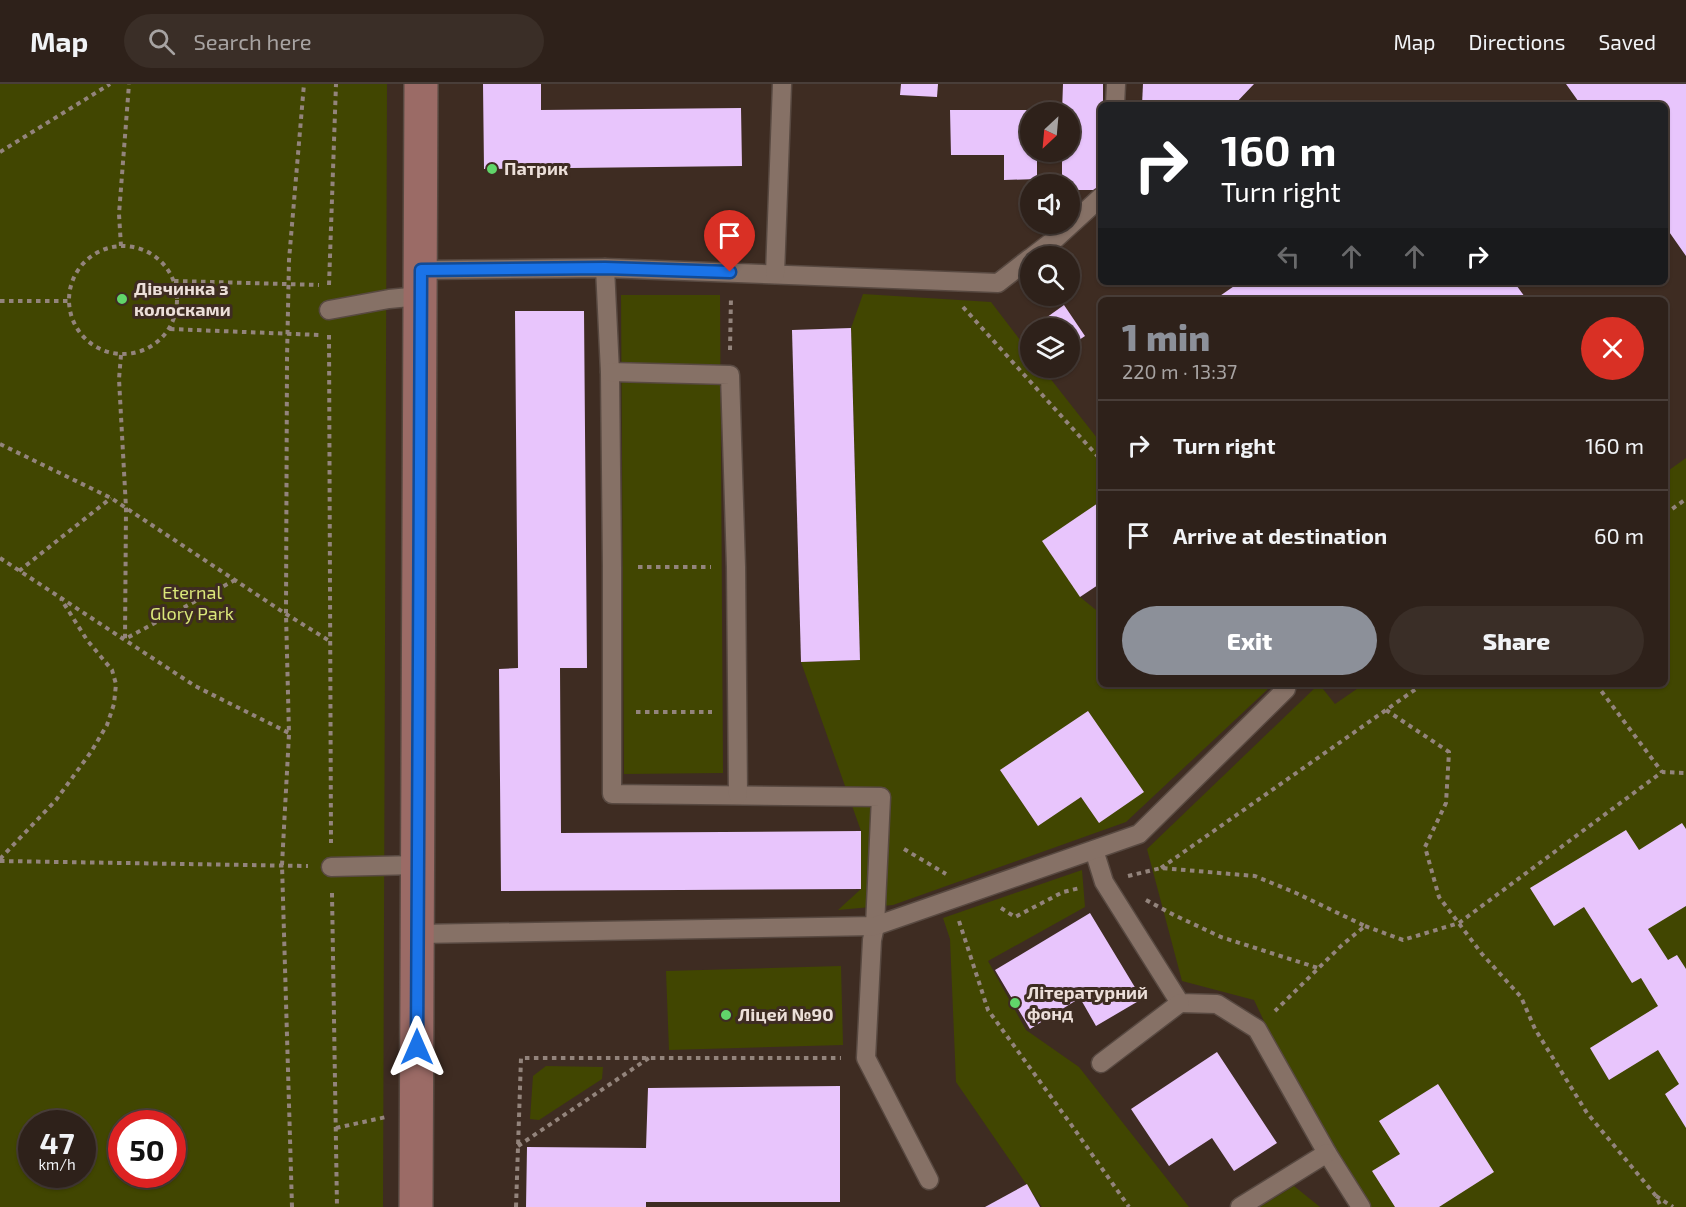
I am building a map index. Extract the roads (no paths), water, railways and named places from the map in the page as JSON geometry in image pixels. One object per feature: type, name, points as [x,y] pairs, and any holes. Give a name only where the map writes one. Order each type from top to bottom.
[{"type":"main road","points":[[416,1207],[422,84]]},
{"type":"lane","points":[[775,274],[782,84]]},
{"type":"lane","points":[[1115,102],[1116,84]]},
{"type":"lane","points":[[1046,246],[1098,200]]},
{"type":"lane","points":[[328,310],[389,299],[420,283],[605,268],[998,283],[1020,266]]},
{"type":"lane","points":[[605,268],[610,372],[612,794],[882,797],[866,1058],[929,1180]]},
{"type":"lane","points":[[610,372],[730,375],[736,567],[738,795]]},
{"type":"lane","points":[[417,934],[875,926],[1138,834],[1286,687]]},
{"type":"lane","points":[[1094,850],[1104,882],[1180,1003]]},
{"type":"lane","points":[[331,867],[418,865]]},
{"type":"lane","points":[[1101,1063],[1180,1003],[1217,1004],[1257,1029],[1327,1153],[1361,1207]]},
{"type":"lane","points":[[1240,1207],[1327,1153]]},
{"type":"place","name":"Патрик","points":[[492,169]]},
{"type":"place","name":"Дівчинка з колосками","points":[[122,299]]},
{"type":"place","name":"Літературний фонд","points":[[1015,1003]]},
{"type":"place","name":"Ліцей №90","points":[[726,1015]]},
{"type":"park label","name":"Eternal Glory Park","points":[[192,603]]}]
